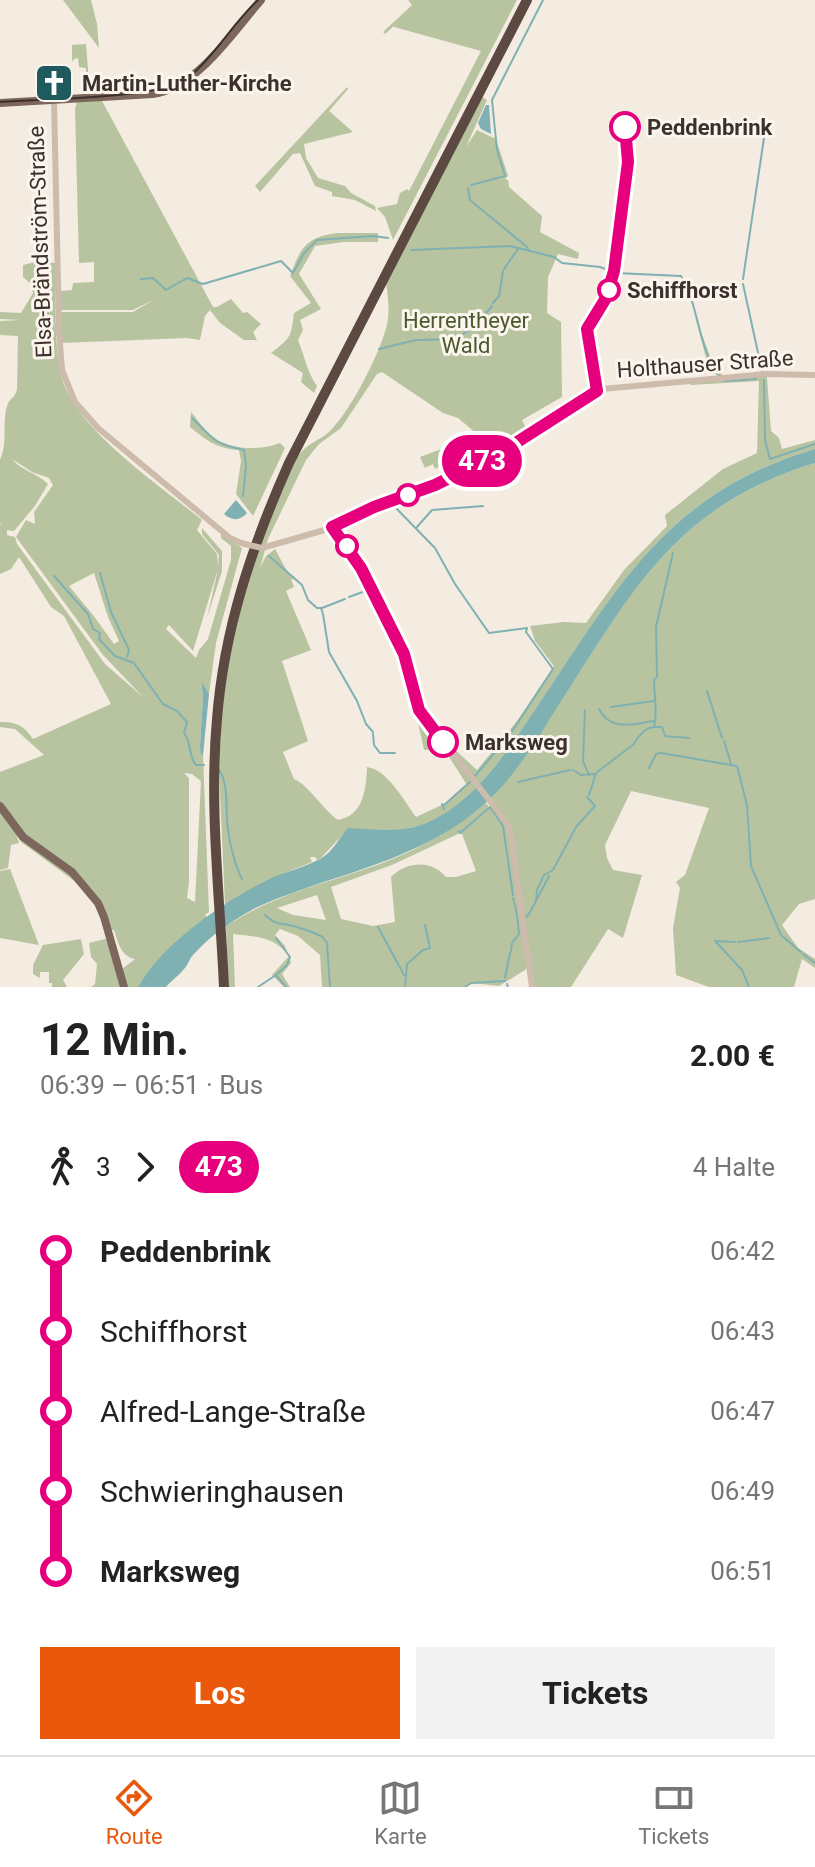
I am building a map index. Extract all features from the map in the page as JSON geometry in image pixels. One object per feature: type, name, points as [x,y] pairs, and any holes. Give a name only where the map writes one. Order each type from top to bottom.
[{"type":"highway","points":[[216,896],[214,778],[220,683],[242,582],[289,463],[524,0]]},
{"type":"highway","points":[[221,987],[209,786],[213,702],[228,613],[250,540],[306,416],[524,0]]},
{"type":"highway","points":[[289,463],[302,446]]},
{"type":"main road","points":[[0,103],[153,94],[179,86],[197,73],[261,0]]},
{"type":"main road","points":[[0,806],[23,837],[72,872],[98,903],[124,987]]},
{"type":"street","name":"Elsa-Brändström-Straße","points":[[54,99],[62,370],[68,388],[83,413],[230,538],[262,548],[332,527]]},
{"type":"street","name":"Holthauser Straße","points":[[332,527],[374,507],[435,485],[500,453],[597,391],[766,374],[815,375]]},
{"type":"street","points":[[332,527],[356,558],[404,654],[419,710],[507,823],[532,987]]},
{"type":"green space","points":[[63,0],[91,0],[99,48]]},
{"type":"green space","points":[[408,0],[517,0],[393,240],[385,217],[377,208],[397,204],[400,193],[409,191],[481,51],[395,25],[385,34],[383,32],[412,5]]},
{"type":"green space","points":[[86,44],[89,82],[85,80],[86,83],[83,83],[82,74],[86,74],[86,68],[79,67],[78,58],[72,62],[72,45]]},
{"type":"green space","points":[[347,87],[329,111],[353,132],[304,144],[306,158],[318,178],[345,186],[351,193],[375,206],[376,211],[355,200],[332,196],[332,192],[315,186],[300,153],[293,154],[260,192],[255,186]]},
{"type":"green space","name":"Herrentheyer Wald","points":[[481,96],[487,100],[466,147],[477,130],[496,139],[508,176],[505,179],[509,187],[542,216],[540,232],[579,253],[578,259],[558,254],[548,277],[547,313],[561,322],[562,397],[522,420],[529,435],[500,453],[458,418],[443,413],[382,372],[377,374],[341,428],[319,444],[306,460],[268,539],[260,568],[266,556],[275,549],[288,573],[297,580],[291,579],[294,587],[286,591],[311,650],[282,661],[308,741],[283,752],[294,779],[338,820],[353,813],[362,800],[367,767],[389,780],[416,817],[444,804],[467,785],[446,752],[453,748],[477,770],[517,721],[554,666],[535,641],[530,626],[586,623],[624,570],[667,526],[665,515],[723,469],[757,453],[759,381],[690,383],[718,377],[708,365],[694,313],[712,362],[727,380],[764,374],[767,378],[771,431],[779,438],[782,449],[815,440],[815,449],[763,468],[719,491],[682,519],[649,551],[591,625],[500,760],[460,802],[444,814],[417,826],[388,830],[348,829],[321,858],[310,857],[312,862],[265,881],[225,905],[219,770],[223,686],[250,568],[295,460],[340,419],[372,365],[387,325],[386,282]]},
{"type":"green space","points":[[101,99],[213,307],[231,299],[243,313],[247,312],[261,324],[253,332],[257,340],[244,340],[220,323],[210,310],[205,316],[200,340],[61,343],[60,312],[133,312],[155,299],[133,310],[61,310],[61,291],[72,290],[73,283],[94,282],[94,262],[79,263],[75,109],[77,101]]},
{"type":"green space","points":[[662,124],[704,128],[704,132],[662,132]]},
{"type":"green space","points":[[338,233],[378,233],[378,242],[315,246],[299,274],[321,309],[300,320],[303,330],[298,340],[317,386],[314,393],[301,382],[303,373],[271,353],[289,336],[294,313],[311,303],[290,276],[298,258],[312,241]]},
{"type":"green space","points":[[39,261],[55,263],[56,336],[61,375],[69,395],[83,416],[121,455],[202,520],[197,530],[217,554],[218,565],[219,555],[202,534],[202,528],[222,551],[222,571],[207,618],[218,569],[193,651],[169,625],[166,629],[196,658],[208,639],[231,560],[231,546],[221,538],[221,534],[242,548],[216,643],[209,694],[201,682],[200,747],[203,755],[209,912],[205,915],[207,918],[160,958],[138,987],[127,987],[122,969],[135,959],[123,952],[114,930],[109,930],[92,894],[21,842],[0,803],[0,772],[44,755],[15,729],[0,727],[0,722],[19,725],[33,739],[111,704],[64,616],[51,607],[19,557],[11,569],[0,574],[0,524],[3,526],[0,523],[0,460],[7,406],[17,389],[18,336],[0,335],[0,321],[21,320],[0,319],[0,312],[21,313],[33,293],[31,284],[23,277],[23,265]],"holes":[[[12,459],[32,472],[49,478],[53,485],[34,512],[35,524],[26,520],[16,537],[103,655],[143,697],[105,664],[17,544],[15,537],[7,535],[7,530],[14,531],[35,506],[48,484]],[[94,573],[119,641],[114,644],[69,586]],[[184,773],[192,774],[201,781],[195,902],[187,898],[189,778]]]},
{"type":"green space","points":[[191,412],[212,437],[227,445],[255,448],[280,443],[285,448],[253,516],[236,494],[241,461],[239,450],[218,446],[196,432],[190,427]]},
{"type":"green space","points":[[444,448],[456,450],[459,453],[457,458],[435,469],[433,464],[425,468],[420,457]]},
{"type":"green space","points":[[815,463],[815,899],[799,904],[782,925],[798,948],[815,959],[815,968],[802,959],[794,987],[709,987],[676,975],[673,928],[680,888],[676,882],[685,875],[709,808],[631,791],[605,845],[613,870],[642,875],[623,938],[608,929],[571,987],[532,987],[528,968],[532,960],[525,970],[499,986],[473,983],[465,987],[322,987],[320,955],[298,936],[280,929],[275,935],[288,955],[271,941],[233,934],[235,987],[228,987],[226,926],[271,902],[413,850],[433,840],[486,803],[489,807],[494,803],[491,797],[527,752],[610,624],[663,556],[727,502],[767,481]],"holes":[[[462,834],[476,871],[446,877],[426,865],[404,868],[391,877],[395,922],[373,926],[341,919],[331,887],[392,865]],[[317,895],[326,920],[293,915],[277,908]]]},
{"type":"green space","points":[[420,716],[445,749],[424,750],[417,718]]},
{"type":"green space","points":[[0,810],[19,843],[11,845],[8,868],[0,870]]},
{"type":"green space","points":[[10,869],[39,945],[0,938],[0,871]]},
{"type":"green space","points":[[81,939],[84,954],[63,980],[67,987],[52,987],[49,972],[40,972],[40,978],[33,974],[33,965],[43,945]]},
{"type":"green space","points":[[109,940],[122,987],[91,987],[95,984],[97,964],[91,957],[89,943]]},
{"type":"green space","points":[[289,956],[291,963],[282,974],[290,987],[284,987],[272,975]]},
{"type":"water","points":[[486,105],[489,105],[491,134],[481,129],[478,123]]},
{"type":"water","points":[[815,449],[815,463],[767,481],[726,503],[692,528],[662,558],[609,626],[523,760],[481,807],[442,834],[401,855],[250,911],[206,942],[166,987],[138,987],[162,955],[214,911],[269,879],[325,856],[348,828],[388,830],[417,826],[444,814],[460,802],[500,760],[591,625],[649,551],[682,519],[719,491],[763,468]]},
{"type":"water","points":[[236,500],[247,513],[236,519],[224,514]]},
{"type":"water","points":[[201,681],[209,694],[203,755],[200,747]]},
{"type":"waterway","points":[[471,185],[505,176],[497,150],[492,100],[543,0]]},
{"type":"waterway","points":[[743,279],[764,138]]},
{"type":"waterway","points":[[468,188],[470,200],[529,251]]},
{"type":"waterway","points":[[141,279],[153,278],[166,290],[187,278],[203,284],[281,261],[293,273],[304,253],[317,240],[373,236],[388,238]]},
{"type":"waterway","points":[[411,250],[510,246],[554,257],[562,263],[600,267],[616,273],[681,276],[692,301],[706,352],[719,375]]},
{"type":"waterway","points":[[504,269],[518,249]]},
{"type":"waterway","points":[[493,303],[499,296],[503,271]]},
{"type":"waterway","points":[[743,284],[762,371]]},
{"type":"waterway","points":[[462,335],[475,326],[492,306]]},
{"type":"waterway","points":[[418,340],[454,339]]},
{"type":"waterway","points":[[379,349],[416,340]]},
{"type":"waterway","points":[[725,381],[756,379]]},
{"type":"waterway","points":[[764,380],[765,440],[770,459],[815,444]]},
{"type":"waterway","points":[[192,418],[214,439],[244,450],[243,496]]},
{"type":"waterway","points":[[392,504],[435,548],[455,584],[489,633],[527,628],[526,632],[553,669],[509,736],[474,777]]},
{"type":"waterway","points":[[417,527],[432,510],[483,506]]},
{"type":"waterway","points":[[589,795],[596,773],[634,744],[644,731],[654,727],[656,627],[673,553]]},
{"type":"waterway","points":[[269,556],[302,585],[308,600],[317,608]]},
{"type":"waterway","points":[[100,573],[111,612],[129,650],[127,657]]},
{"type":"waterway","points":[[54,576],[88,614],[93,629],[100,633],[99,639],[115,656],[134,663],[163,704],[177,711],[187,722],[184,733],[192,758],[196,765],[204,765]]},
{"type":"waterway","points":[[349,597],[368,590]]},
{"type":"waterway","points":[[322,608],[345,599]]},
{"type":"waterway","points":[[318,608],[323,614],[329,652],[373,732]]},
{"type":"waterway","points":[[707,691],[722,738]]},
{"type":"waterway","points":[[611,707],[654,701]]},
{"type":"waterway","points":[[599,709],[616,724],[654,721]]},
{"type":"waterway","points":[[585,710],[583,761],[589,775]]},
{"type":"waterway","points":[[654,727],[662,727],[665,736],[689,738]]},
{"type":"waterway","points":[[373,734],[374,745],[380,753],[395,753]]},
{"type":"waterway","points":[[724,741],[731,764]]},
{"type":"waterway","points":[[649,768],[656,754],[661,753],[737,766],[747,805],[751,866],[781,935],[801,952]]},
{"type":"waterway","points":[[219,770],[225,787],[230,842],[242,879]]},
{"type":"waterway","points":[[518,782],[570,770]]},
{"type":"waterway","points":[[573,770],[581,775],[595,774]]},
{"type":"waterway","points":[[443,806],[471,781]]},
{"type":"waterway","points":[[524,919],[536,901],[544,875],[553,870],[576,827],[595,806],[587,797]]},
{"type":"waterway","points":[[442,804],[444,809]]},
{"type":"waterway","points":[[459,831],[490,807],[503,826],[513,895]]},
{"type":"waterway","points":[[536,901],[549,876]]},
{"type":"waterway","points":[[511,951],[512,943],[519,934],[513,898]]},
{"type":"waterway","points":[[265,915],[277,923],[323,937],[327,943],[330,987]]},
{"type":"waterway","points":[[405,987],[407,964],[430,948],[425,925]]},
{"type":"waterway","points":[[378,927],[404,975]]},
{"type":"waterway","points":[[276,938],[290,957],[287,965],[276,975]]},
{"type":"waterway","points":[[738,942],[769,938]]},
{"type":"waterway","points":[[735,942],[715,941],[742,970],[749,987]]},
{"type":"waterway","points":[[505,978],[510,953]]},
{"type":"waterway","points":[[803,954],[815,963]]},
{"type":"waterway","points":[[258,987],[276,975],[286,987]]},
{"type":"waterway","points":[[465,987],[471,983],[505,981]]},
{"type":"tram line","points":[[0,102],[127,94],[174,85],[198,69],[258,0]]},
{"type":"bus line","name":"473","points":[[443,742],[419,710],[404,654],[361,568],[332,527],[374,507],[435,485],[500,453],[597,391],[591,369],[587,329],[606,298],[614,271],[628,162],[625,127]]},
{"type":"place","name":"Martin-Luther-Kirche","points":[[54,83]]},
{"type":"place","name":"Peddenbrink","points":[[625,127]]},
{"type":"place","name":"Schiffhorst","points":[[609,290]]},
{"type":"place","name":"Marksweg","points":[[443,742]]}]
